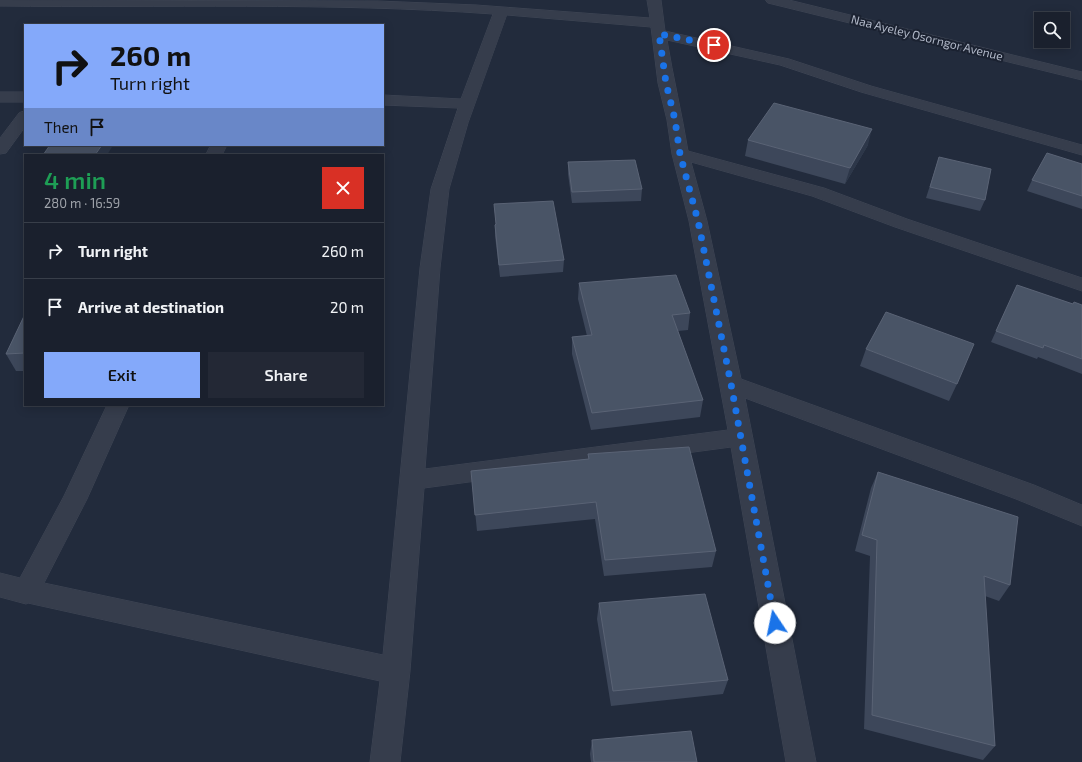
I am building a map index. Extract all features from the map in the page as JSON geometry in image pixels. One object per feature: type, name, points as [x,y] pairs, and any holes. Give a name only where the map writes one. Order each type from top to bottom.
[{"type":"street","points":[[654,0],[666,83],[675,120],[680,154],[698,221],[731,384],[801,762]]},
{"type":"street","name":"Naa Ayeley Osorngor Avenue","points":[[773,0],[1082,76]]},
{"type":"street","points":[[0,2],[255,2],[378,5],[477,5],[501,12],[659,28],[784,62],[866,89],[1082,150]]},
{"type":"street","points":[[385,762],[396,671],[430,268],[440,189],[452,144],[501,12]]},
{"type":"street","points":[[0,97],[24,97]]},
{"type":"street","points":[[384,100],[467,104]]},
{"type":"street","points":[[0,150],[24,117]]},
{"type":"street","points":[[680,154],[818,192],[901,223],[1082,284]]},
{"type":"street","points":[[731,384],[1025,492],[1082,516]]},
{"type":"street","points":[[26,592],[75,499],[118,406]]},
{"type":"street","points":[[413,480],[740,437]]},
{"type":"street","points":[[0,585],[26,592],[396,671]]},
{"type":"building","points":[[774,103],[872,129],[850,168],[748,140]]},
{"type":"building","points":[[49,146],[101,146],[96,154],[44,154]]},
{"type":"building","points":[[1047,153],[1082,164],[1082,196],[1032,180]]},
{"type":"building","points":[[939,157],[991,169],[985,200],[930,187]]},
{"type":"building","points":[[635,160],[642,189],[572,192],[568,162]]},
{"type":"building","points":[[553,201],[564,260],[499,265],[494,204]]},
{"type":"building","points":[[676,275],[690,313],[672,315],[703,400],[592,413],[572,337],[592,335],[579,283]]},
{"type":"building","points":[[1017,285],[1073,304],[1074,302],[1082,305],[1082,359],[1044,345],[1043,348],[996,331]]},
{"type":"building","points":[[886,312],[974,344],[957,384],[866,349]]},
{"type":"building","points":[[24,316],[24,353],[6,354]]},
{"type":"building","points":[[689,447],[716,551],[605,560],[596,502],[475,515],[471,471],[589,459],[588,454]]},
{"type":"building","points":[[878,472],[1018,517],[1010,585],[984,576],[995,746],[872,715],[877,540],[862,535]]},
{"type":"building","points":[[705,594],[728,680],[613,691],[599,603]]},
{"type":"building","points":[[691,731],[697,762],[594,762],[592,740]]},
{"type":"route","points":[[714,45],[659,34],[666,83],[675,120],[680,154],[698,221],[731,384],[775,623]]}]
